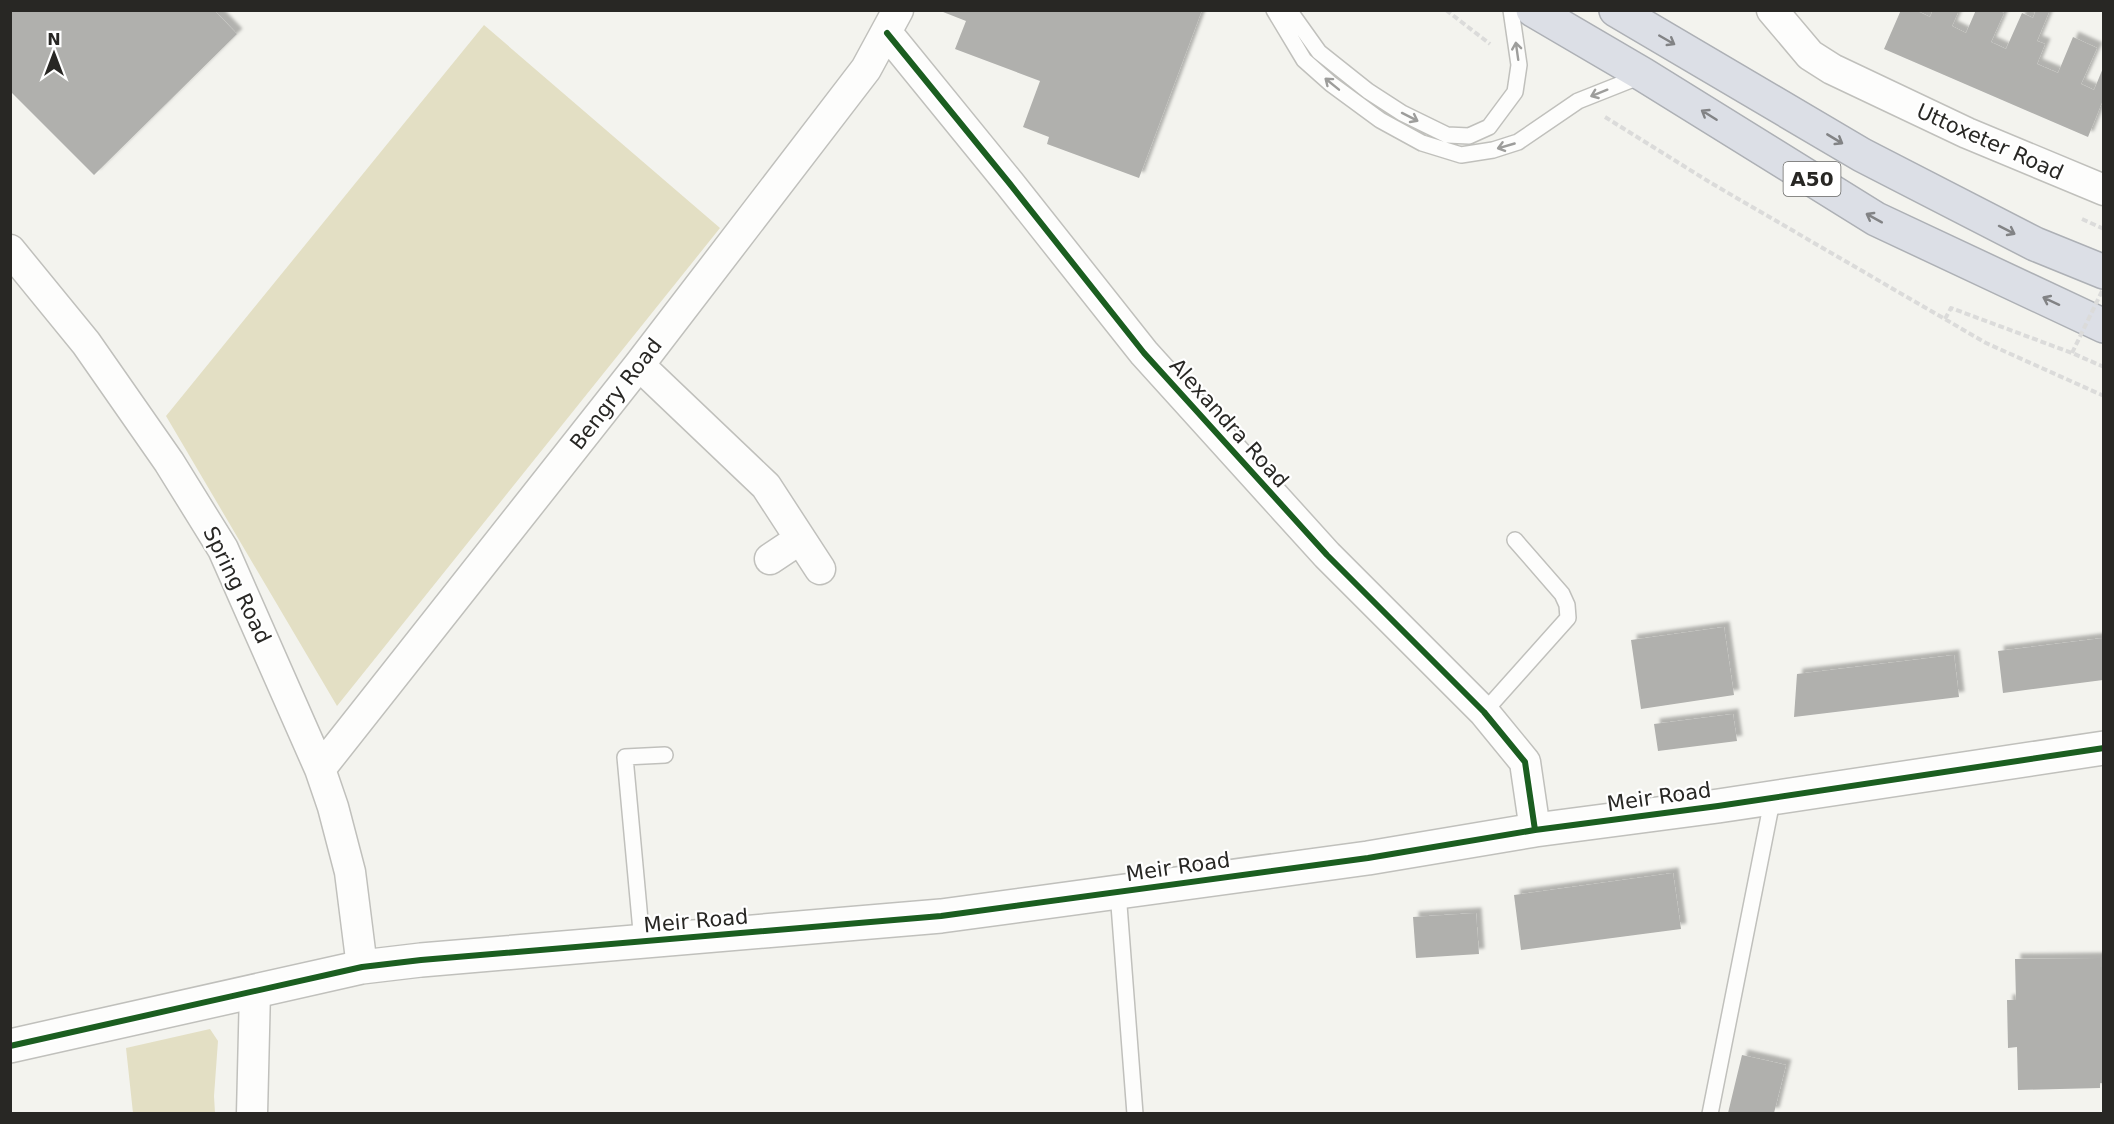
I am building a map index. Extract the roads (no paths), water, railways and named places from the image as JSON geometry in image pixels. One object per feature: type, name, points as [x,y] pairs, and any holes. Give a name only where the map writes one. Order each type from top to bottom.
[{"type":"highway","name":"A50","points":[[1533,10],[1644,75],[1876,219],[2103,326]]},
{"type":"highway","name":"A50","points":[[1616,11],[1862,156],[2035,244],[2103,272]]},
{"type":"street","name":"Uttoxeter Road","points":[[1772,10],[1810,55],[1832,69],[1967,133],[2103,190]]},
{"type":"street","name":"Bengry Road","points":[[320,770],[639,365],[866,69],[893,22]]},
{"type":"street","name":"Alexandra Road","points":[[893,22],[1010,184],[1144,353],[1327,555],[1484,712],[1525,762],[1535,830]]},
{"type":"street","name":"Spring Road","points":[[10,250],[86,343],[170,462],[223,549],[320,770],[333,807],[350,872],[362,967]]},
{"type":"street","points":[[639,365],[766,486],[820,569]]},
{"type":"street","points":[[770,560],[800,539]]},
{"type":"street","name":"Meir Road","points":[[10,1046],[362,967],[941,916],[1368,858],[1535,830],[1718,806],[2103,748]]},
{"type":"street","points":[[252,1113],[255,990]]},
{"type":"lane","points":[[1274,10],[1304,60],[1331,84],[1390,126],[1422,143],[1461,156],[1518,142],[1578,101],[1644,75]]},
{"type":"lane","points":[[1289,10],[1319,52],[1368,91],[1402,113],[1447,135],[1469,136],[1489,127],[1515,92],[1519,65],[1511,10]]},
{"type":"lane","points":[[1484,712],[1568,618],[1567,605],[1562,594],[1515,540]]},
{"type":"lane","points":[[642,942],[625,757],[665,755]]},
{"type":"lane","points":[[1710,1113],[1773,796]]},
{"type":"lane","points":[[1118,892],[1136,1113]]}]
